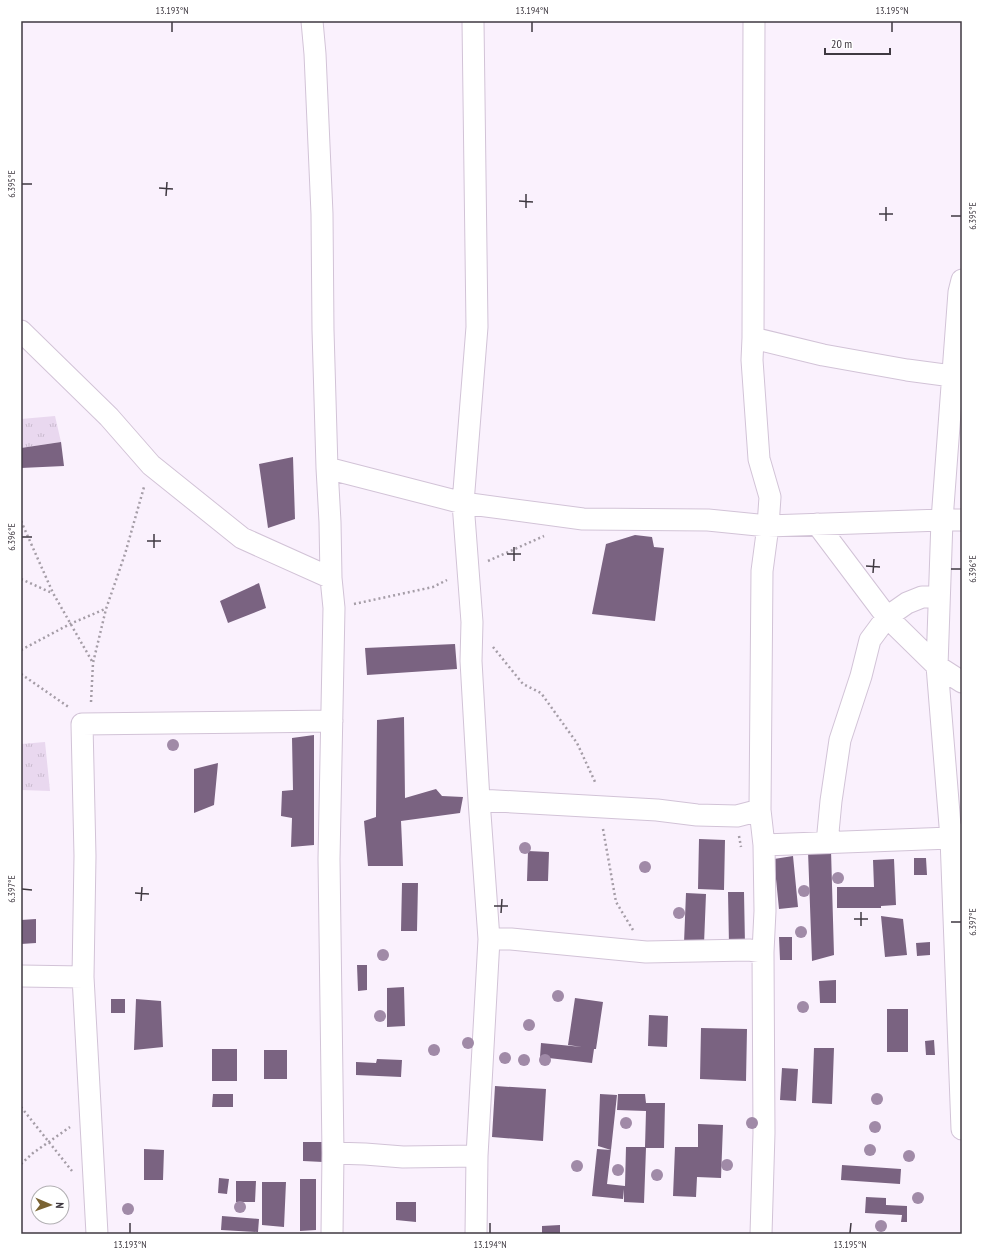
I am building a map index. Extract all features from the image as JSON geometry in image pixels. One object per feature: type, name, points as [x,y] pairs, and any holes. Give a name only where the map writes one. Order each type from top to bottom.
[{"type":"street","points":[[312,21],[315,54],[322,214],[323,330],[327,468],[331,578],[334,608],[329,859],[333,1153],[332,1234]]},
{"type":"street","points":[[473,21],[477,327],[463,503],[472,622],[471,661],[479,800],[490,939],[477,1156],[476,1234]]},
{"type":"street","points":[[754,21],[752,360],[759,459],[770,497],[762,571],[760,810],[764,845],[764,1133],[761,1234]]},
{"type":"street","points":[[962,280],[959,292],[952,520],[939,597],[937,666],[956,836],[962,1129]]},
{"type":"street","points":[[21,331],[109,417],[151,465],[242,538],[331,578]]},
{"type":"street","points":[[753,338],[823,355],[907,370],[957,376]]},
{"type":"street","points":[[327,468],[463,503],[583,519],[708,520],[768,526],[952,520]]},
{"type":"street","points":[[817,524],[887,617],[937,666],[962,682]]},
{"type":"street","points":[[827,843],[831,801],[840,740],[861,676],[870,640],[887,617],[907,603],[922,597],[939,597]]},
{"type":"street","points":[[97,1234],[83,977],[85,856],[82,724],[332,721]]},
{"type":"street","points":[[479,800],[657,810],[697,815],[736,816],[760,810]]},
{"type":"street","points":[[764,845],[956,836]]},
{"type":"street","points":[[490,939],[511,939],[646,952],[749,950],[763,952]]},
{"type":"street","points":[[21,976],[83,977]]},
{"type":"street","points":[[333,1153],[403,1157],[477,1156]]},
{"type":"path","points":[[91,725],[92,662],[106,609],[125,554],[136,511],[151,465]]},
{"type":"path","points":[[21,521],[53,593],[92,662]]},
{"type":"path","points":[[21,579],[53,593]]},
{"type":"path","points":[[21,650],[70,624],[106,609]]},
{"type":"path","points":[[472,622],[523,684],[541,693],[577,743],[607,808],[603,827],[616,902],[646,952]]},
{"type":"path","points":[[21,674],[70,708]]},
{"type":"path","points":[[21,1107],[95,1200]]},
{"type":"path","points":[[21,1164],[66,1128],[90,1117]]},
{"type":"green space","points":[[55,416],[61,442],[21,448],[21,419]]},
{"type":"green space","points":[[45,742],[50,791],[21,790],[21,744]]},
{"type":"building","points":[[61,442],[64,466],[21,468],[21,448]]},
{"type":"building","points":[[293,457],[295,519],[268,528],[259,464]]},
{"type":"building","points":[[635,535],[652,537],[654,547],[664,548],[655,621],[592,614],[606,544]]},
{"type":"building","points":[[259,583],[266,608],[228,623],[220,601]]},
{"type":"building","points":[[455,644],[457,669],[367,675],[365,648]]},
{"type":"building","points":[[404,717],[405,798],[436,789],[442,796],[463,797],[460,813],[401,821],[403,866],[368,866],[364,821],[376,817],[377,720]]},
{"type":"building","points":[[314,735],[314,845],[291,847],[292,818],[281,816],[282,791],[293,790],[292,738]]},
{"type":"building","points":[[218,763],[214,805],[194,813],[194,769]]},
{"type":"building","points":[[699,839],[725,840],[724,890],[698,889]]},
{"type":"building","points":[[831,850],[834,955],[812,961],[808,851]]},
{"type":"building","points":[[528,851],[549,852],[548,881],[527,881]]},
{"type":"building","points":[[793,856],[798,907],[779,909],[774,859]]},
{"type":"building","points":[[914,858],[926,858],[927,875],[914,875]]},
{"type":"building","points":[[894,859],[896,905],[881,906],[881,908],[837,908],[837,887],[874,887],[873,860]]},
{"type":"building","points":[[402,883],[418,883],[417,931],[401,931]]},
{"type":"building","points":[[728,892],[744,892],[745,945],[729,945]]},
{"type":"building","points":[[686,893],[706,894],[704,944],[684,943]]},
{"type":"building","points":[[881,916],[903,919],[907,955],[885,957]]},
{"type":"building","points":[[36,919],[36,943],[21,944],[21,920]]},
{"type":"building","points":[[779,937],[792,937],[792,960],[780,960]]},
{"type":"building","points":[[930,942],[930,955],[917,956],[916,943]]},
{"type":"building","points":[[357,965],[367,965],[367,990],[358,991]]},
{"type":"building","points":[[836,980],[836,1003],[820,1003],[819,981]]},
{"type":"building","points":[[404,987],[405,1026],[387,1027],[387,988]]},
{"type":"building","points":[[575,998],[603,1002],[596,1049],[594,1049],[592,1063],[540,1057],[541,1043],[582,1047],[568,1045]]},
{"type":"building","points":[[111,999],[125,999],[125,1013],[111,1013]]},
{"type":"building","points":[[136,999],[161,1001],[163,1047],[134,1050]]},
{"type":"building","points":[[887,1009],[908,1009],[908,1052],[887,1052]]},
{"type":"building","points":[[649,1015],[668,1016],[667,1047],[648,1046]]},
{"type":"building","points":[[701,1028],[747,1029],[746,1081],[700,1079]]},
{"type":"building","points":[[934,1040],[935,1055],[926,1055],[925,1041]]},
{"type":"building","points":[[814,1048],[834,1048],[832,1104],[812,1103]]},
{"type":"building","points":[[212,1049],[237,1049],[237,1081],[212,1081]]},
{"type":"building","points":[[264,1050],[287,1050],[287,1079],[264,1079]]},
{"type":"building","points":[[377,1059],[402,1060],[401,1077],[356,1075],[356,1062],[376,1063]]},
{"type":"building","points":[[782,1068],[798,1069],[796,1101],[780,1100]]},
{"type":"building","points":[[495,1086],[546,1089],[543,1141],[492,1137]]},
{"type":"building","points":[[213,1094],[233,1094],[233,1107],[212,1107]]},
{"type":"building","points":[[600,1094],[617,1095],[611,1150],[598,1146]]},
{"type":"building","points":[[618,1094],[645,1094],[646,1103],[665,1103],[664,1148],[646,1148],[644,1203],[624,1202],[624,1189],[623,1199],[592,1196],[597,1149],[611,1150],[607,1184],[625,1186],[626,1147],[645,1147],[646,1111],[617,1110]]},
{"type":"building","points":[[698,1124],[723,1125],[721,1178],[697,1177],[696,1197],[673,1196],[675,1147],[698,1147]]},
{"type":"building","points":[[303,1142],[323,1142],[323,1162],[303,1161]]},
{"type":"building","points":[[144,1149],[164,1150],[163,1180],[144,1180]]},
{"type":"building","points":[[842,1165],[901,1169],[900,1184],[841,1180]]},
{"type":"building","points":[[219,1178],[229,1179],[227,1194],[218,1193]]},
{"type":"building","points":[[300,1179],[316,1179],[316,1230],[300,1231]]},
{"type":"building","points":[[236,1181],[256,1181],[255,1202],[236,1202]]},
{"type":"building","points":[[262,1182],[286,1182],[284,1227],[262,1225]]},
{"type":"building","points":[[866,1197],[886,1198],[886,1205],[907,1206],[907,1222],[901,1222],[902,1215],[865,1213]]},
{"type":"building","points":[[396,1202],[416,1202],[416,1222],[396,1220]]},
{"type":"building","points":[[222,1216],[259,1219],[258,1232],[221,1230]]},
{"type":"building","points":[[560,1225],[560,1234],[542,1234],[542,1226]]}]
